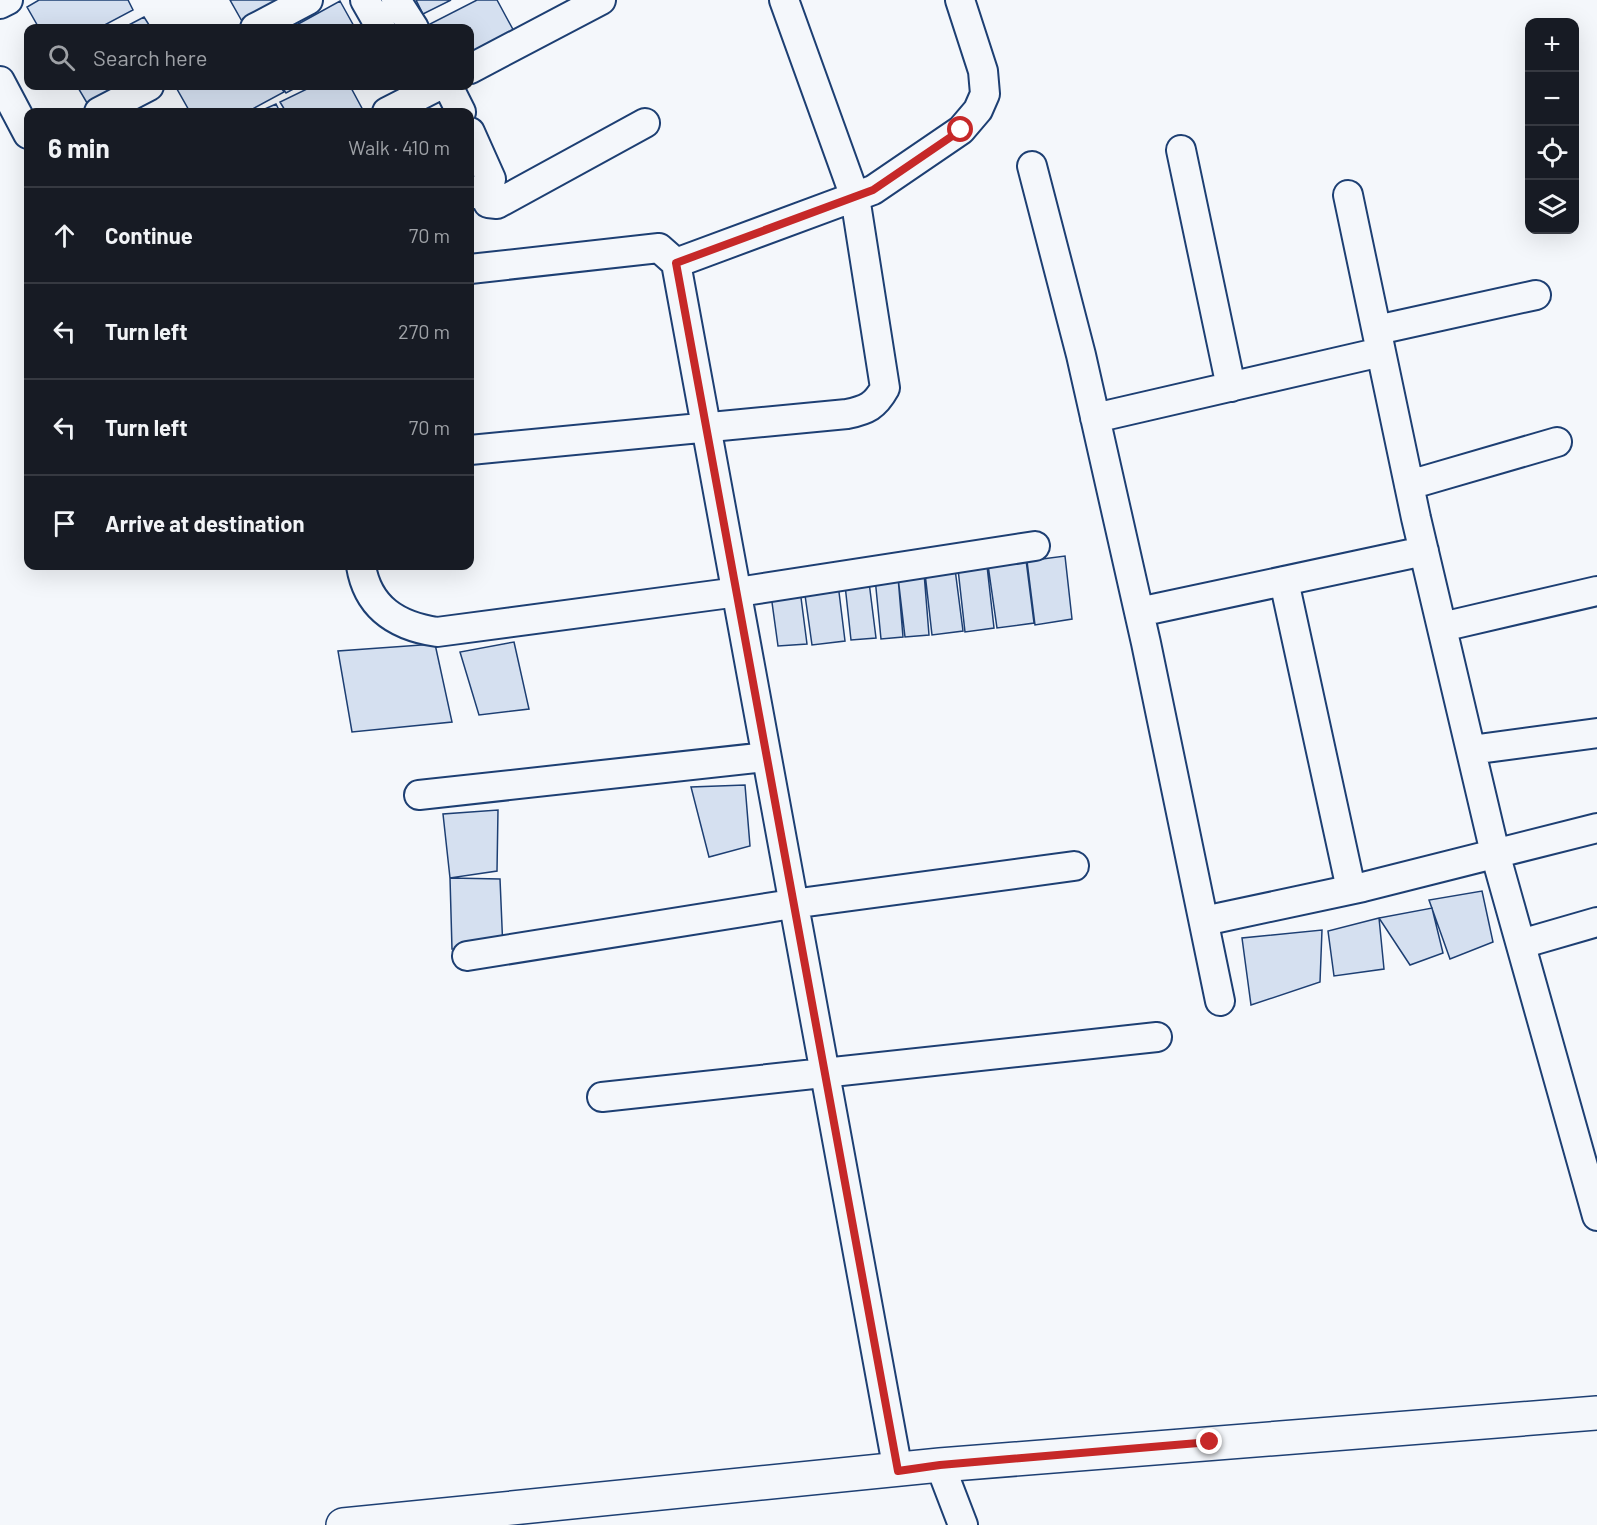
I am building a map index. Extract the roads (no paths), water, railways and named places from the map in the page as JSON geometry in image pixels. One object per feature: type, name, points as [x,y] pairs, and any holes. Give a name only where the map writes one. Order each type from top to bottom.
[{"type":"main road","points":[[523,1525],[943,1472],[1597,1413]]},
{"type":"main road","points":[[343,1525],[898,1471],[943,1472],[1060,1467],[1349,1449],[1597,1428]]},
{"type":"street","points":[[0,4],[8,0]]},
{"type":"street","points":[[263,24],[308,0]]},
{"type":"street","points":[[365,0],[379,24]]},
{"type":"street","points":[[396,0],[411,24]]},
{"type":"street","points":[[474,67],[601,0]]},
{"type":"street","points":[[474,450],[847,414],[867,411],[878,402],[885,388],[855,197],[784,0]]},
{"type":"street","points":[[676,263],[873,190],[961,130],[978,110],[985,94],[983,71],[960,0]]},
{"type":"street","points":[[0,81],[24,126]]},
{"type":"street","points":[[107,108],[141,90]]},
{"type":"street","points":[[450,90],[459,108]]},
{"type":"street","points":[[395,108],[423,95]]},
{"type":"street","points":[[474,141],[491,179],[489,187],[476,191],[488,203],[497,204],[645,123]]},
{"type":"street","points":[[1181,150],[1231,387]]},
{"type":"street","points":[[1032,166],[1095,418],[1220,1001]]},
{"type":"street","points":[[1348,195],[1409,484],[1495,853],[1597,1216]]},
{"type":"street","points":[[474,269],[659,248],[676,263],[898,1471]]},
{"type":"street","points":[[1095,418],[1231,387],[1536,295]]},
{"type":"street","points":[[1409,484],[1557,442]]},
{"type":"street","points":[[362,570],[371,599],[393,619],[416,629],[437,632],[738,592],[1035,546]]},
{"type":"street","points":[[1138,612],[1424,551]]},
{"type":"street","points":[[1284,581],[1351,890]]},
{"type":"street","points":[[1442,627],[1597,591]]},
{"type":"street","points":[[1471,750],[1597,733]]},
{"type":"street","points":[[419,795],[766,757]]},
{"type":"street","points":[[1204,921],[1351,890],[1597,828]]},
{"type":"street","points":[[467,956],[792,904],[1074,866]]},
{"type":"street","points":[[1521,944],[1597,922]]},
{"type":"street","points":[[602,1097],[1157,1037]]},
{"type":"street","points":[[943,1472],[963,1525]]}]
